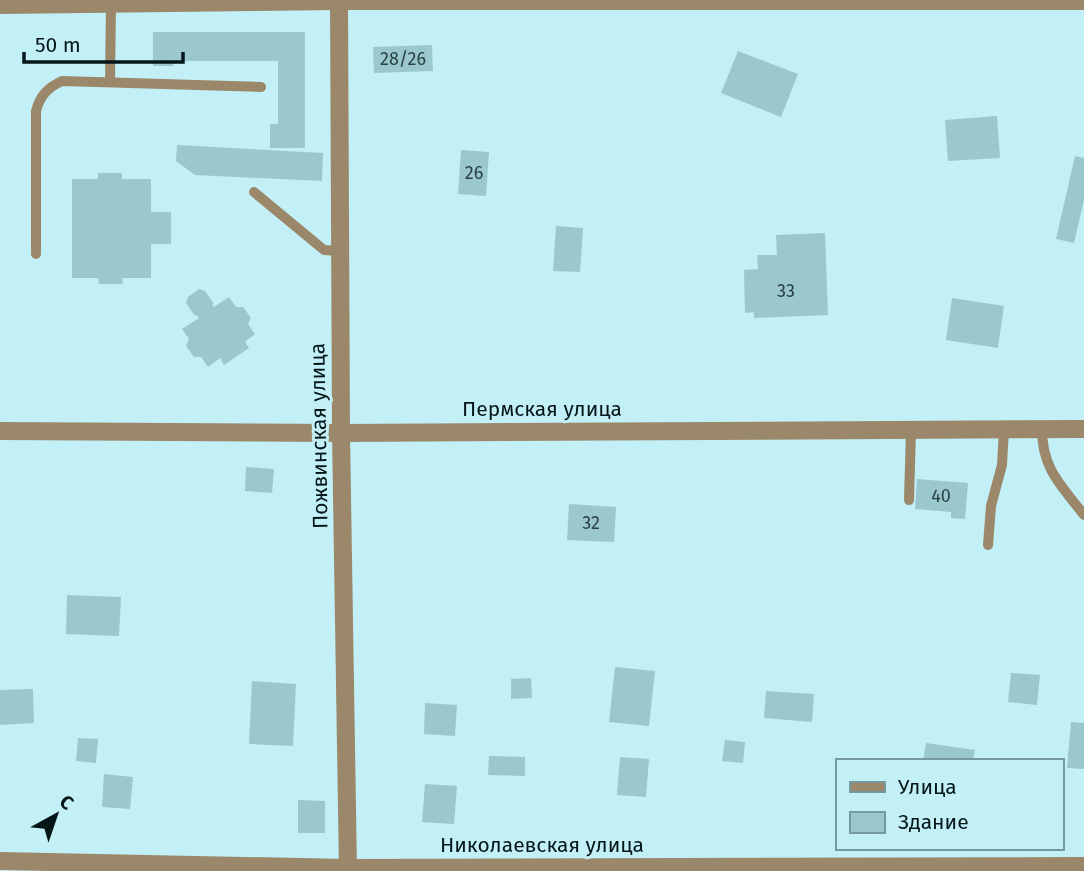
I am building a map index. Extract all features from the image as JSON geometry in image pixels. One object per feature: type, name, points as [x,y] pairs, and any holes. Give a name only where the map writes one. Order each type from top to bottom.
[{"type":"street","points":[[0,5],[339,0],[1084,1]]},
{"type":"street","name":"Пожвинская улица","points":[[339,0],[341,433],[348,869]]},
{"type":"street","name":"Пермская улица","points":[[0,431],[341,433],[1084,429]]},
{"type":"street","name":"Николаевская улица","points":[[0,861],[348,869],[1084,866]]},
{"type":"lane","points":[[110,82],[111,3]]},
{"type":"lane","points":[[36,254],[36,111],[40,97],[50,86],[62,81],[261,87]]},
{"type":"lane","points":[[254,192],[324,250],[340,251]]},
{"type":"lane","points":[[988,545],[991,506],[1002,465],[1004,429]]},
{"type":"lane","points":[[1042,429],[1042,447],[1048,467],[1084,516]]},
{"type":"lane","points":[[909,500],[911,430]]},
{"type":"building","points":[[153,32],[305,32],[305,148],[270,148],[270,124],[278,124],[278,61],[173,61],[173,66],[153,66]]},
{"type":"building","points":[[432,45],[433,71],[374,73],[373,47]]},
{"type":"building","points":[[738,51],[798,74],[781,117],[721,93]]},
{"type":"building","points":[[997,116],[1000,158],[948,161],[945,120]]},
{"type":"building","points":[[177,145],[323,153],[322,181],[195,175],[176,161]]},
{"type":"building","points":[[461,150],[489,152],[486,196],[458,194]]},
{"type":"building","points":[[1075,156],[1084,158],[1084,200],[1074,243],[1056,239]]},
{"type":"building","points":[[98,173],[122,173],[122,179],[151,179],[151,212],[171,212],[171,244],[151,244],[151,278],[122,278],[123,284],[99,284],[98,278],[72,278],[72,179],[98,179]]},
{"type":"building","points":[[556,226],[583,228],[580,272],[553,271]]},
{"type":"building","points":[[825,233],[828,315],[754,318],[754,312],[745,313],[744,270],[758,269],[757,255],[777,255],[776,235]]},
{"type":"building","points":[[199,289],[205,291],[214,307],[229,297],[236,307],[243,307],[251,318],[248,324],[255,334],[245,342],[249,348],[224,365],[220,358],[208,367],[201,357],[194,357],[186,346],[189,339],[182,329],[199,318],[186,303],[188,297]]},
{"type":"building","points":[[952,298],[1004,306],[998,348],[946,340]]},
{"type":"building","points":[[246,467],[274,469],[272,493],[245,491]]},
{"type":"building","points":[[917,479],[968,483],[965,519],[951,518],[951,512],[915,509]]},
{"type":"building","points":[[569,504],[616,507],[614,542],[567,540]]},
{"type":"building","points":[[67,595],[121,597],[119,636],[66,634]]},
{"type":"building","points":[[615,667],[655,671],[649,726],[609,722]]},
{"type":"building","points":[[1011,673],[1040,675],[1037,705],[1008,702]]},
{"type":"building","points":[[531,678],[532,698],[511,699],[511,679]]},
{"type":"building","points":[[252,681],[296,684],[293,746],[249,744]]},
{"type":"building","points":[[33,689],[34,723],[0,725],[0,690]]},
{"type":"building","points":[[766,691],[814,694],[812,722],[764,718]]},
{"type":"building","points":[[425,703],[457,705],[455,736],[424,734]]},
{"type":"building","points":[[1071,722],[1084,723],[1084,769],[1067,768]]},
{"type":"building","points":[[78,738],[98,739],[96,763],[76,761]]},
{"type":"building","points":[[725,740],[745,742],[743,763],[722,761]]},
{"type":"building","points":[[926,743],[975,750],[973,759],[923,759]]},
{"type":"building","points":[[489,756],[525,757],[525,776],[488,775]]},
{"type":"building","points":[[620,757],[649,759],[646,797],[617,795]]},
{"type":"building","points":[[104,774],[133,777],[130,809],[102,807]]},
{"type":"building","points":[[425,784],[457,786],[454,824],[422,822]]},
{"type":"building","points":[[298,800],[325,801],[325,833],[298,833]]}]
